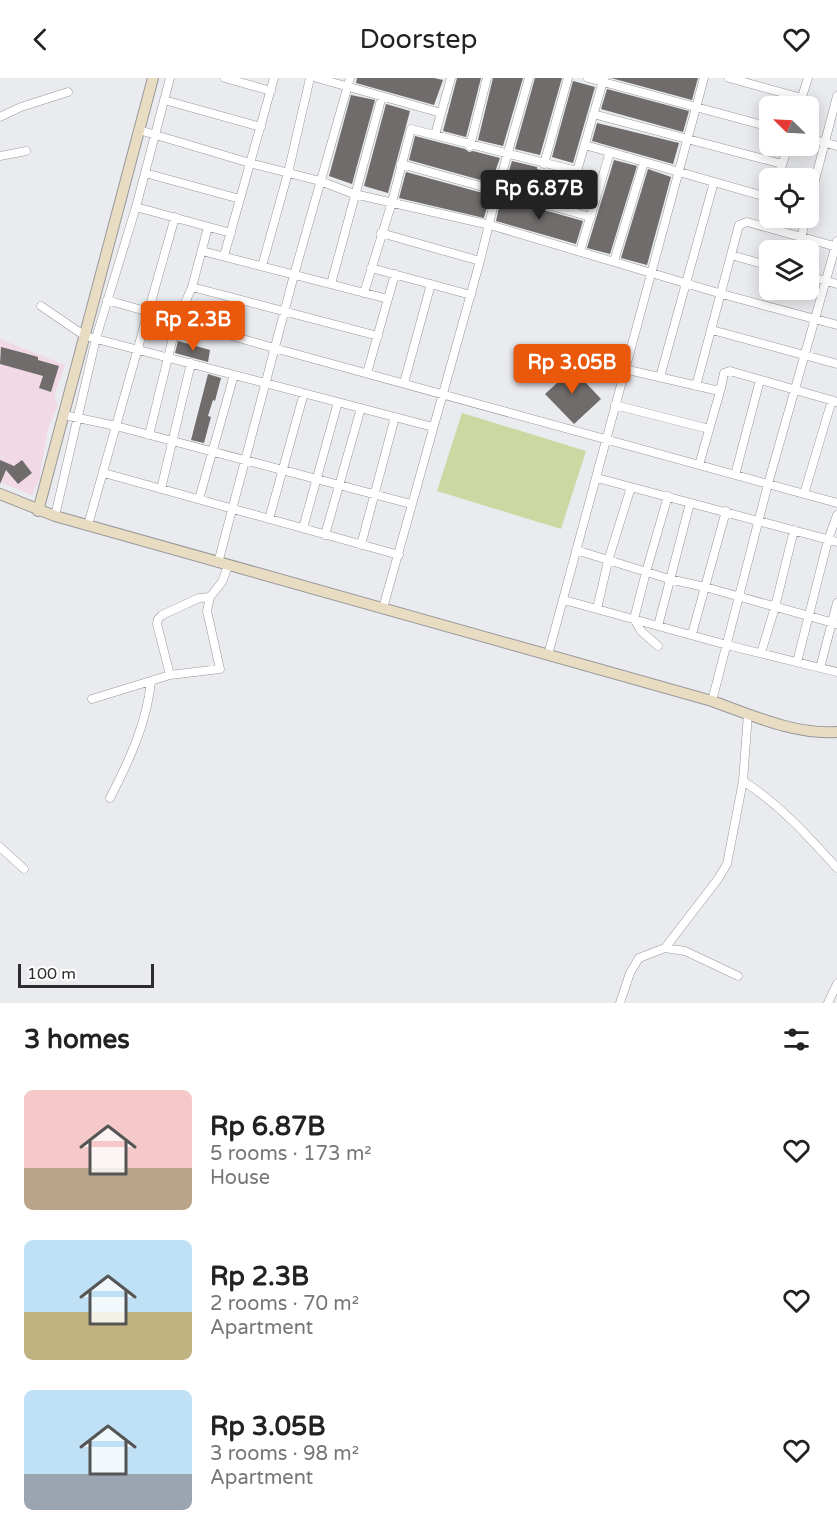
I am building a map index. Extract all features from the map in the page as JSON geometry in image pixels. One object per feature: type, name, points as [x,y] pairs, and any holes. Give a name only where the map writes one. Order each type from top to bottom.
[{"type":"street","points":[[55,516],[79,417],[91,337],[153,78]]},
{"type":"street","points":[[38,511],[64,415],[91,337],[107,300],[136,207],[170,78]]},
{"type":"street","points":[[225,78],[248,81],[271,91]]},
{"type":"street","points":[[224,256],[274,78]]},
{"type":"street","points":[[261,266],[288,173],[310,78]]},
{"type":"street","points":[[317,78],[441,113]]},
{"type":"street","points":[[170,675],[157,624],[158,619],[199,598],[210,597],[218,590],[222,582],[233,509],[245,460],[350,78]]},
{"type":"street","points":[[435,135],[451,78]]},
{"type":"street","points":[[470,146],[487,78]]},
{"type":"street","points":[[383,609],[529,78]]},
{"type":"street","points":[[544,164],[568,78]]},
{"type":"street","points":[[588,78],[603,80],[759,124]]},
{"type":"street","points":[[548,655],[704,78]]},
{"type":"street","points":[[729,78],[795,96]]},
{"type":"street","points":[[802,96],[807,78]]},
{"type":"street","points":[[364,293],[392,202],[411,129],[470,146],[577,171],[603,80]]},
{"type":"street","points":[[0,117],[21,107],[68,92]]},
{"type":"street","points":[[331,284],[382,96]]},
{"type":"street","points":[[818,168],[837,96]]},
{"type":"street","points":[[164,100],[261,126]]},
{"type":"street","points":[[593,114],[782,164]]},
{"type":"street","points":[[140,130],[320,181],[354,194],[489,225],[722,294],[837,325]]},
{"type":"street","points":[[819,141],[837,146]]},
{"type":"street","points":[[585,145],[759,195]]},
{"type":"street","points":[[0,156],[26,151]]},
{"type":"street","points":[[580,251],[610,152]]},
{"type":"street","points":[[781,168],[785,156]]},
{"type":"street","points":[[614,261],[644,162]]},
{"type":"street","points":[[401,164],[591,217]]},
{"type":"street","points":[[145,173],[240,199]]},
{"type":"street","points":[[660,377],[714,182]]},
{"type":"street","points":[[136,207],[231,233]]},
{"type":"street","points":[[88,525],[175,218]]},
{"type":"street","points":[[696,386],[739,225],[747,222],[759,225]]},
{"type":"street","points":[[149,435],[177,321],[192,287],[208,227]]},
{"type":"street","points":[[712,701],[768,484],[836,244],[801,238],[771,228]]},
{"type":"street","points":[[801,238],[804,228]]},
{"type":"street","points":[[381,233],[480,261]]},
{"type":"street","points":[[202,251],[388,299]]},
{"type":"street","points":[[731,255],[759,263]]},
{"type":"street","points":[[371,268],[471,295]]},
{"type":"street","points":[[368,373],[394,274]]},
{"type":"street","points":[[819,279],[837,284]]},
{"type":"street","points":[[404,383],[431,284]]},
{"type":"street","points":[[192,287],[378,336]]},
{"type":"street","points":[[107,300],[147,313],[837,503]]},
{"type":"street","points":[[40,306],[91,337],[433,427]]},
{"type":"street","points":[[712,330],[837,364]]},
{"type":"street","points":[[160,489],[191,363]]},
{"type":"street","points":[[624,369],[715,390],[721,388]]},
{"type":"street","points":[[699,465],[724,374],[730,371],[834,401],[804,494]]},
{"type":"street","points":[[199,499],[234,375]]},
{"type":"street","points":[[735,475],[760,380]]},
{"type":"street","points":[[269,519],[304,393]]},
{"type":"street","points":[[303,528],[338,402]]},
{"type":"street","points":[[615,405],[709,429]]},
{"type":"street","points":[[325,535],[361,408]]},
{"type":"street","points":[[64,415],[116,426],[411,504]]},
{"type":"street","points":[[361,545],[395,417]]},
{"type":"street","points":[[52,461],[67,464]]},
{"type":"street","points":[[104,473],[399,555]]},
{"type":"street","points":[[597,478],[833,541]]},
{"type":"street","points":[[597,609],[608,561],[631,487]]},
{"type":"street","points":[[0,494],[38,511],[712,701],[794,728],[820,733],[837,732]]},
{"type":"street","points":[[658,646],[641,631],[634,619],[668,496]]},
{"type":"street","points":[[658,626],[690,503]]},
{"type":"street","points":[[692,634],[726,511]]},
{"type":"street","points":[[797,662],[833,541],[837,515]]},
{"type":"street","points":[[761,654],[794,530]]},
{"type":"street","points":[[576,550],[669,579],[834,623]]},
{"type":"street","points":[[92,699],[170,675],[220,669],[207,611],[210,597]]},
{"type":"street","points":[[564,600],[761,654],[837,672]]},
{"type":"street","points":[[820,668],[834,623],[837,603]]},
{"type":"street","points":[[110,798],[141,729],[149,702],[151,681]]},
{"type":"street","points":[[665,948],[727,864],[743,781],[748,714]]},
{"type":"street","points":[[743,781],[757,790],[781,812],[837,868]]},
{"type":"street","points":[[0,847],[24,869]]},
{"type":"street","points":[[620,1003],[630,973],[639,958],[665,948],[685,951],[738,976]]},
{"type":"street","points":[[828,1003],[837,984]]},
{"type":"shaded area","points":[[0,339],[65,365],[54,396],[58,405],[48,428],[39,480],[32,495],[0,482]]},
{"type":"green space","points":[[462,413],[586,451],[561,529],[437,491]]},
{"type":"building","points":[[357,78],[443,80],[434,105],[356,83]]},
{"type":"building","points":[[457,78],[481,78],[466,137],[443,131]]},
{"type":"building","points":[[493,78],[523,78],[503,146],[478,140]]},
{"type":"building","points":[[535,78],[562,78],[540,155],[515,149]]},
{"type":"building","points":[[611,78],[698,78],[692,100]]},
{"type":"building","points":[[573,81],[595,87],[573,163],[552,157]]},
{"type":"building","points":[[607,89],[689,111],[683,132],[601,109]]},
{"type":"building","points":[[351,95],[375,100],[352,184],[329,176]]},
{"type":"building","points":[[386,104],[410,111],[388,193],[364,186]]},
{"type":"building","points":[[597,123],[679,143],[673,164],[592,141]]},
{"type":"building","points":[[415,136],[469,152],[500,158],[491,183],[409,160]]},
{"type":"building","points":[[614,160],[637,166],[610,254],[587,248]]},
{"type":"building","points":[[512,161],[594,183],[586,209],[504,187]]},
{"type":"building","points":[[648,169],[671,177],[647,265],[621,258]]},
{"type":"building","points":[[406,172],[490,195],[484,218],[399,198]]},
{"type":"building","points":[[501,198],[583,221],[576,244],[496,221]]},
{"type":"building","points":[[178,341],[210,350],[208,362],[175,353]]},
{"type":"building","points":[[1,347],[38,357],[38,360],[59,366],[51,392],[39,388],[43,376],[0,364]]},
{"type":"building","points":[[555,367],[564,377],[573,369],[601,399],[574,424],[545,394],[557,383],[548,374]]},
{"type":"building","points":[[208,374],[221,378],[208,416],[211,417],[204,443],[191,440]]},
{"type":"building","points":[[0,460],[14,466],[22,460],[32,473],[18,484],[6,470],[0,484]]}]
